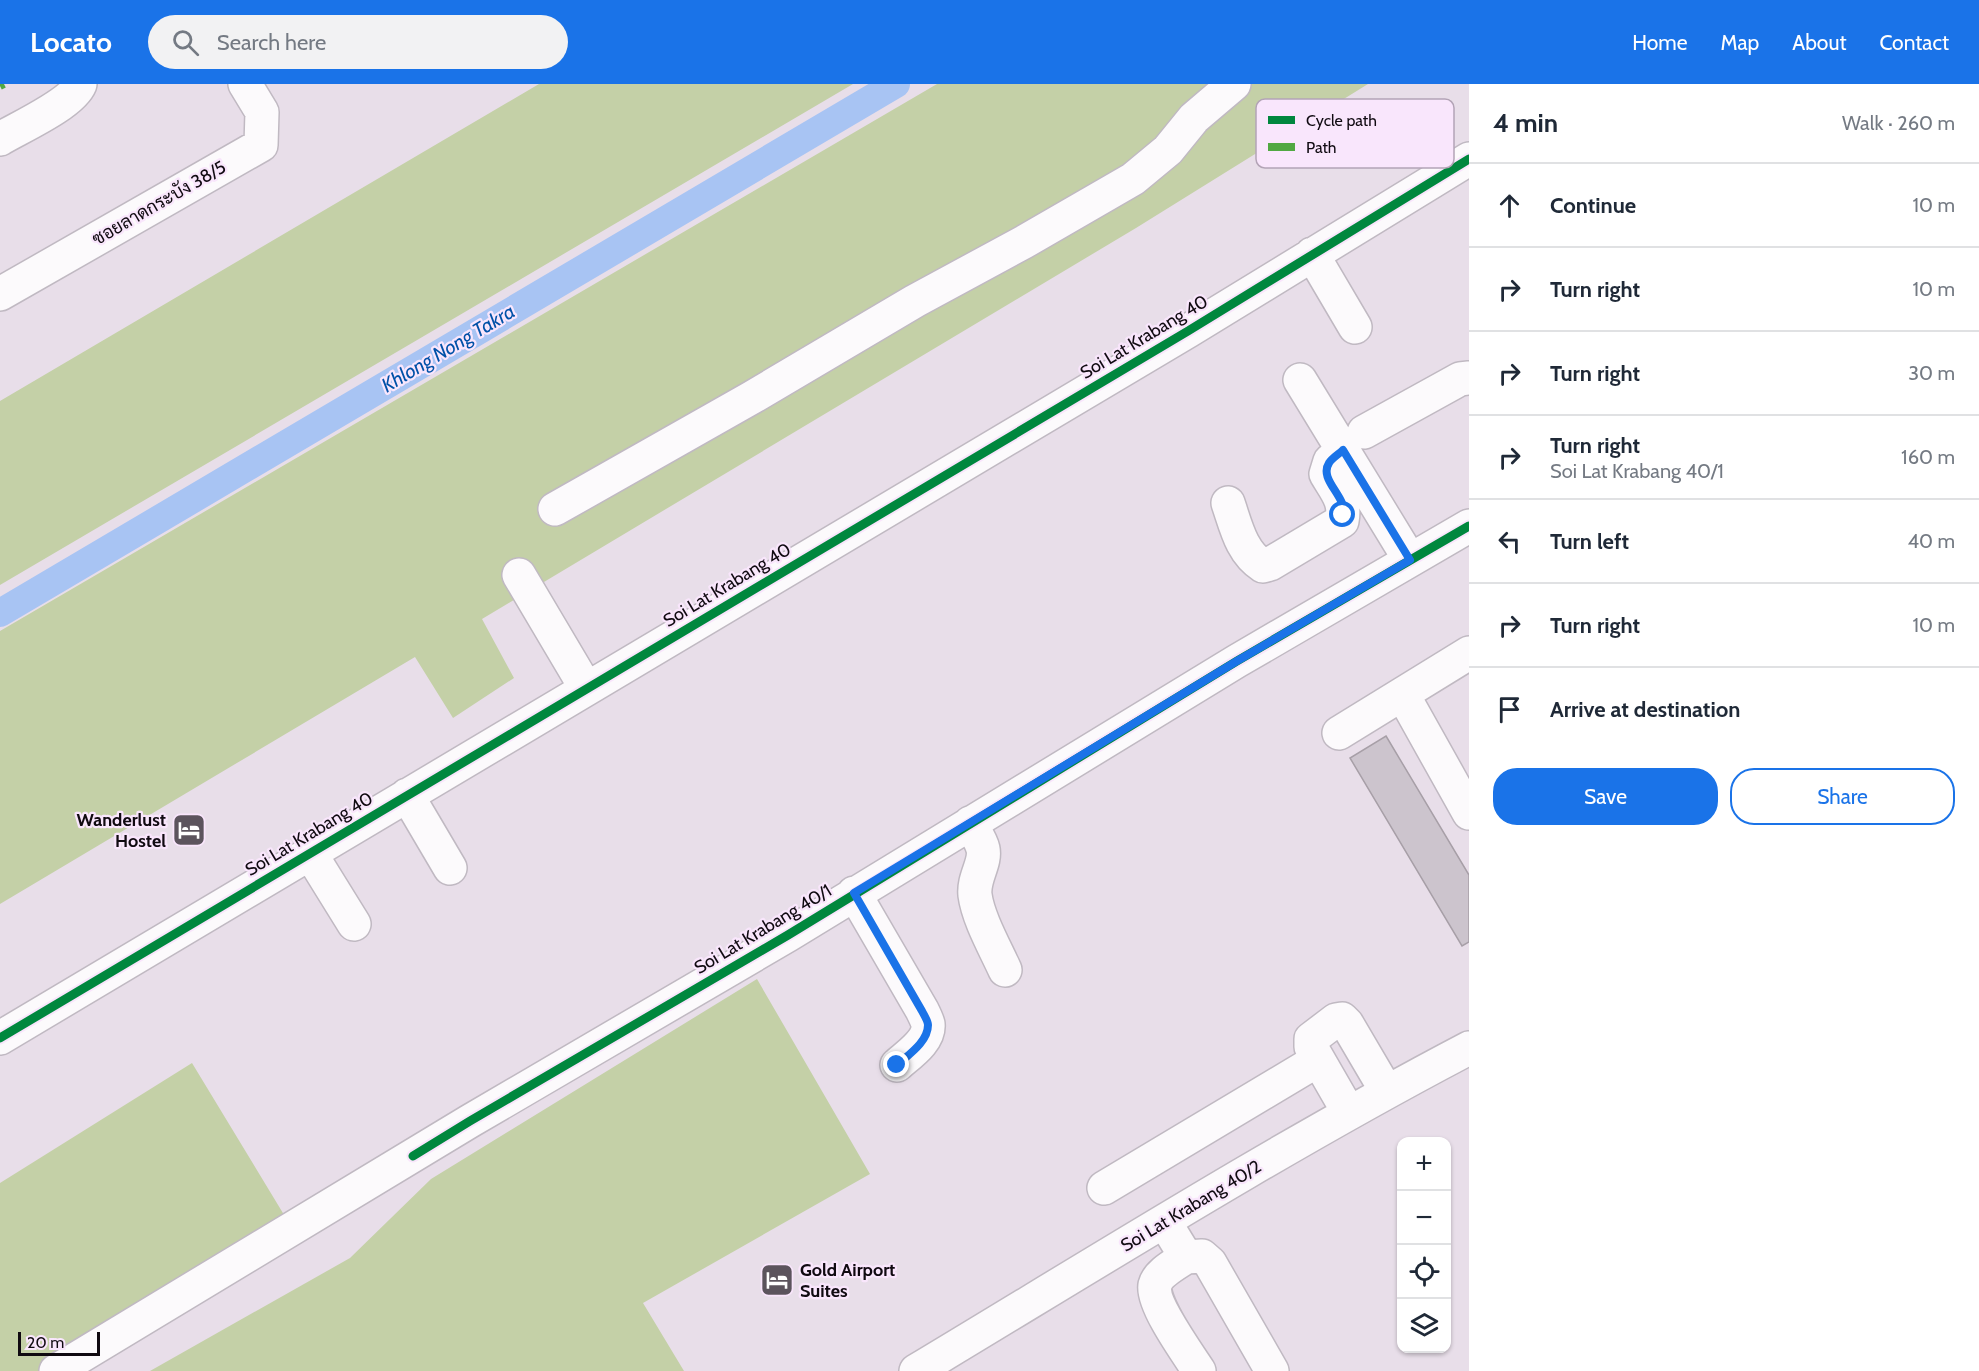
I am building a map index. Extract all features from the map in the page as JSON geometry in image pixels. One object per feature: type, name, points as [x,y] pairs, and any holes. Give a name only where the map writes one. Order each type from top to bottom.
[{"type":"street","points":[[0,139],[69,100],[80,84]]},
{"type":"street","name":"ซอยลาดกระบัง 38/5","points":[[3,282],[261,145],[262,112],[245,84]]},
{"type":"street","points":[[555,509],[1133,179],[1168,150],[1194,118],[1234,84]]},
{"type":"street","name":"Soi Lat Krabang 40","points":[[1,1035],[1188,331],[1469,159]]},
{"type":"street","points":[[1312,254],[1355,327]]},
{"type":"street","points":[[1228,503],[1245,548],[1263,566],[1270,564],[1342,521],[1344,510],[1342,504],[1326,474],[1330,461],[1354,441],[1460,379],[1469,378]]},
{"type":"street","points":[[1300,380],[1354,441],[1410,560]]},
{"type":"street","name":"Soi Lat Krabang 40/1","points":[[56,1371],[470,1121],[788,935],[1237,661],[1469,526]]},
{"type":"street","points":[[519,575],[586,688]]},
{"type":"street","points":[[1339,733],[1467,658]]},
{"type":"street","points":[[1403,695],[1469,813]]},
{"type":"street","points":[[407,795],[450,868]]},
{"type":"street","points":[[970,824],[983,849],[983,860],[976,881],[975,894],[978,909],[1005,970]]},
{"type":"street","points":[[310,853],[354,924]]},
{"type":"street","points":[[854,893],[928,1024],[925,1036],[916,1049],[897,1065]]},
{"type":"street","points":[[1349,1113],[1311,1047],[1311,1039],[1336,1020],[1342,1019],[1347,1024],[1387,1092]]},
{"type":"street","name":"Soi Lat Krabang 40/2","points":[[916,1371],[959,1360],[1164,1221],[1349,1113],[1469,1048]]},
{"type":"street","points":[[1104,1188],[1318,1060]]},
{"type":"street","points":[[1164,1221],[1186,1257]]},
{"type":"street","points":[[1199,1371],[1158,1304],[1155,1283],[1162,1274],[1186,1257],[1202,1256],[1210,1263],[1272,1371]]},
{"type":"green space","points":[[539,84],[853,84],[0,585],[0,401]]},
{"type":"green space","points":[[937,84],[1368,84],[1344,99],[1256,99],[1256,154],[1136,228],[482,619],[514,678],[453,718],[415,657],[0,904],[0,631]]},
{"type":"green space","points":[[757,979],[870,1174],[643,1303],[684,1371],[150,1371],[350,1258],[431,1179]]},
{"type":"green space","points":[[192,1063],[292,1228],[54,1371],[0,1371],[0,1183]]},
{"type":"building","points":[[1386,736],[1469,875],[1469,942],[1462,946],[1350,758]]},
{"type":"waterway","name":"Khlong Nong Takra","points":[[0,613],[896,84]]},
{"type":"marked path","points":[[0,86],[4,84]]},
{"type":"cycle path","points":[[0,1038],[1188,331],[1469,159]]},
{"type":"cycle path","points":[[413,1156],[788,935],[1237,661],[1469,526]]},
{"type":"place","name":"Wanderlust Hostel","points":[[189,830]]},
{"type":"place","name":"Gold Airport Suites","points":[[777,1280]]},
{"type":"route","points":[[897,1065],[916,1049],[925,1036],[928,1024],[854,893],[1237,661],[1410,560],[1343,450],[1327,465],[1326,474],[1342,504],[1343,515]]}]
